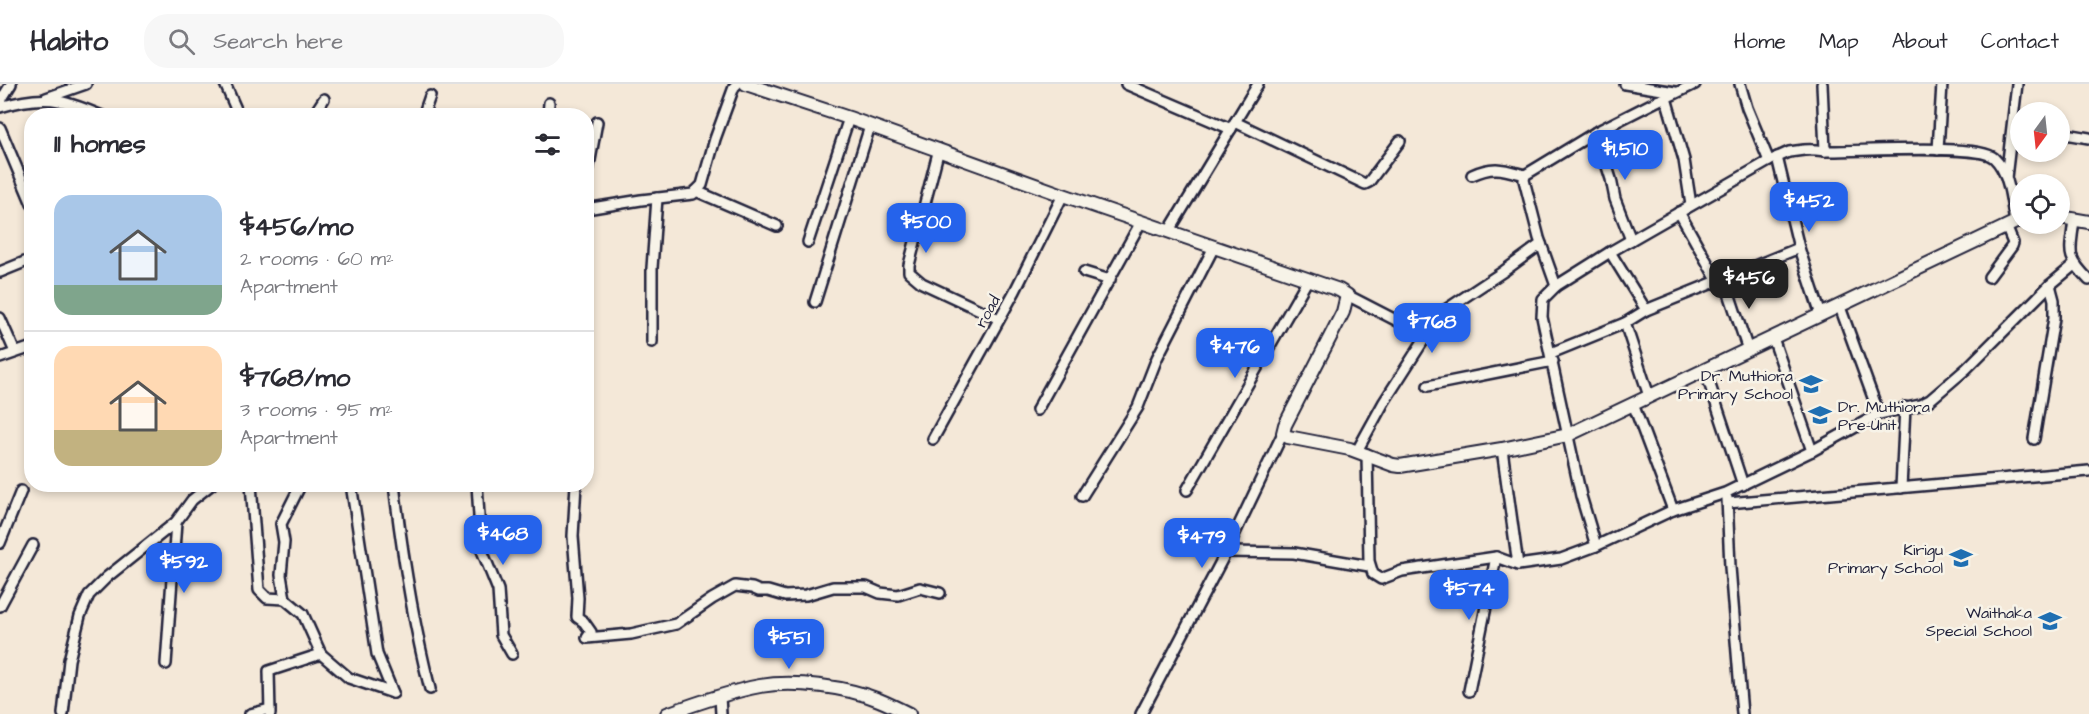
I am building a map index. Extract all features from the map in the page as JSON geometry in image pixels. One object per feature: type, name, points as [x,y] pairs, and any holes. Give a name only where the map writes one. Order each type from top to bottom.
[{"type":"main road","points":[[746,84],[939,149],[1064,195],[1339,290],[1347,295],[1343,312],[1283,433],[1288,437],[1362,453],[1400,466],[1569,435],[2010,225]]},
{"type":"main road","points":[[2070,218],[2089,222]]},
{"type":"main road","points":[[667,714],[720,696],[762,686],[783,684],[834,688],[878,699],[909,714]]},
{"type":"street","points":[[0,102],[11,84]]},
{"type":"street","points":[[0,107],[46,98],[86,84]]},
{"type":"street","points":[[225,84],[236,108]]},
{"type":"street","points":[[594,208],[693,194],[702,185],[715,139],[737,84]]},
{"type":"street","points":[[1125,84],[1233,125],[1365,183],[1369,182],[1400,141]]},
{"type":"street","points":[[1169,231],[1258,84]]},
{"type":"street","points":[[1625,84],[1675,92]]},
{"type":"street","points":[[1472,175],[1484,169],[1498,168],[1525,175],[1596,132],[1695,84]]},
{"type":"street","points":[[1740,84],[1747,108],[1773,159],[1798,248],[1821,315]]},
{"type":"street","points":[[1822,84],[1825,151]]},
{"type":"street","points":[[1938,150],[1942,84]]},
{"type":"street","points":[[2017,84],[2017,102]]},
{"type":"street","points":[[426,108],[430,96]]},
{"type":"street","points":[[46,98],[82,108]]},
{"type":"street","points":[[1666,98],[1684,160],[1691,205]]},
{"type":"street","points":[[318,108],[324,99]]},
{"type":"street","points":[[549,103],[549,108]]},
{"type":"street","points":[[808,242],[849,118]]},
{"type":"street","points":[[594,138],[597,122]]},
{"type":"street","points":[[815,302],[870,126]]},
{"type":"street","points":[[0,128],[24,185]]},
{"type":"street","points":[[1596,132],[1615,199],[1631,240]]},
{"type":"street","points":[[2070,135],[2089,138]]},
{"type":"street","points":[[1596,546],[1581,496],[1542,317],[1543,299],[1556,286],[1691,205],[1789,152],[1817,148],[1825,151],[1981,152],[1992,155],[2000,164],[2006,178],[2010,200]]},
{"type":"street","points":[[939,149],[909,272],[922,283],[999,319]]},
{"type":"street","points":[[2006,178],[2010,158]]},
{"type":"street","points":[[1525,175],[1524,180],[1541,244],[1556,286]]},
{"type":"street","points":[[696,191],[777,226]]},
{"type":"street","name":"road","points":[[933,439],[1064,195]]},
{"type":"street","points":[[652,342],[652,268],[657,198]]},
{"type":"street","points":[[1679,212],[1720,279],[1748,350]]},
{"type":"street","points":[[2074,219],[2071,256],[2074,265],[2089,280]]},
{"type":"street","points":[[1037,410],[1141,222]]},
{"type":"street","points":[[1989,277],[2012,246],[2013,234]]},
{"type":"street","points":[[1414,330],[1541,244]]},
{"type":"street","points":[[1082,496],[1138,407],[1157,358],[1214,247]]},
{"type":"street","points":[[1428,386],[1552,357],[1625,323],[1646,310],[1798,248]]},
{"type":"street","points":[[1610,252],[1646,310]]},
{"type":"street","points":[[0,272],[24,262]]},
{"type":"street","points":[[1727,498],[1743,485],[1879,414],[1920,405],[1937,394],[1966,369],[2050,285],[2074,265]]},
{"type":"street","points":[[1084,272],[1110,280]]},
{"type":"street","points":[[1187,490],[1307,280]]},
{"type":"street","points":[[2034,439],[2054,318],[2054,300],[2050,285]]},
{"type":"street","points":[[1347,295],[1414,330],[1424,336],[1425,341],[1384,402],[1362,453],[1369,566],[1373,574],[1382,579],[1402,571],[1496,557],[1518,565],[1561,559],[1596,546],[1673,510],[1727,498],[1901,488],[2089,471]]},
{"type":"street","points":[[1840,307],[1879,414]]},
{"type":"street","points":[[0,318],[15,352]]},
{"type":"street","points":[[1625,323],[1649,396]]},
{"type":"street","points":[[1773,338],[1812,451]]},
{"type":"street","points":[[0,358],[24,349]]},
{"type":"street","points":[[1705,370],[1743,485]]},
{"type":"street","points":[[1633,404],[1673,510]]},
{"type":"street","points":[[1901,488],[1905,407]]},
{"type":"street","points":[[1141,714],[1226,552],[1283,433]]},
{"type":"street","points":[[1502,449],[1518,565]]},
{"type":"street","points":[[0,543],[21,491]]},
{"type":"street","points":[[63,714],[71,650],[80,616],[89,595],[107,577],[176,522],[192,500],[202,492]]},
{"type":"street","points":[[252,492],[259,590],[267,598],[285,599],[303,614],[321,654],[350,678],[393,693],[377,654],[352,492]]},
{"type":"street","points":[[285,599],[281,575],[284,542],[281,524],[297,492]]},
{"type":"street","points":[[395,492],[400,538],[420,652],[430,689]]},
{"type":"street","points":[[478,492],[481,548],[498,590],[501,635],[512,654]]},
{"type":"street","points":[[576,492],[573,536],[578,598],[577,617],[591,632],[587,638],[630,634],[676,624],[735,586],[785,596],[806,595],[841,586],[866,587],[880,593],[898,595],[920,588],[940,593]]},
{"type":"street","points":[[1727,498],[1742,714]]},
{"type":"street","points":[[166,664],[176,522]]},
{"type":"street","points":[[0,606],[33,545]]},
{"type":"street","points":[[1226,552],[1294,554],[1369,566]]},
{"type":"street","points":[[1469,691],[1496,557]]},
{"type":"street","points":[[250,714],[270,711],[269,671],[321,654]]},
{"type":"street","points":[[720,696],[722,714]]},
{"type":"place","name":"Dr. Muthiora Primary School","points":[[1811,384]]},
{"type":"place","name":"Dr. Muthiora Pre-Unit","points":[[1820,415]]},
{"type":"place","name":"Kirigu Primary School","points":[[1961,558]]},
{"type":"place","name":"Waithaka Special School","points":[[2050,621]]}]
